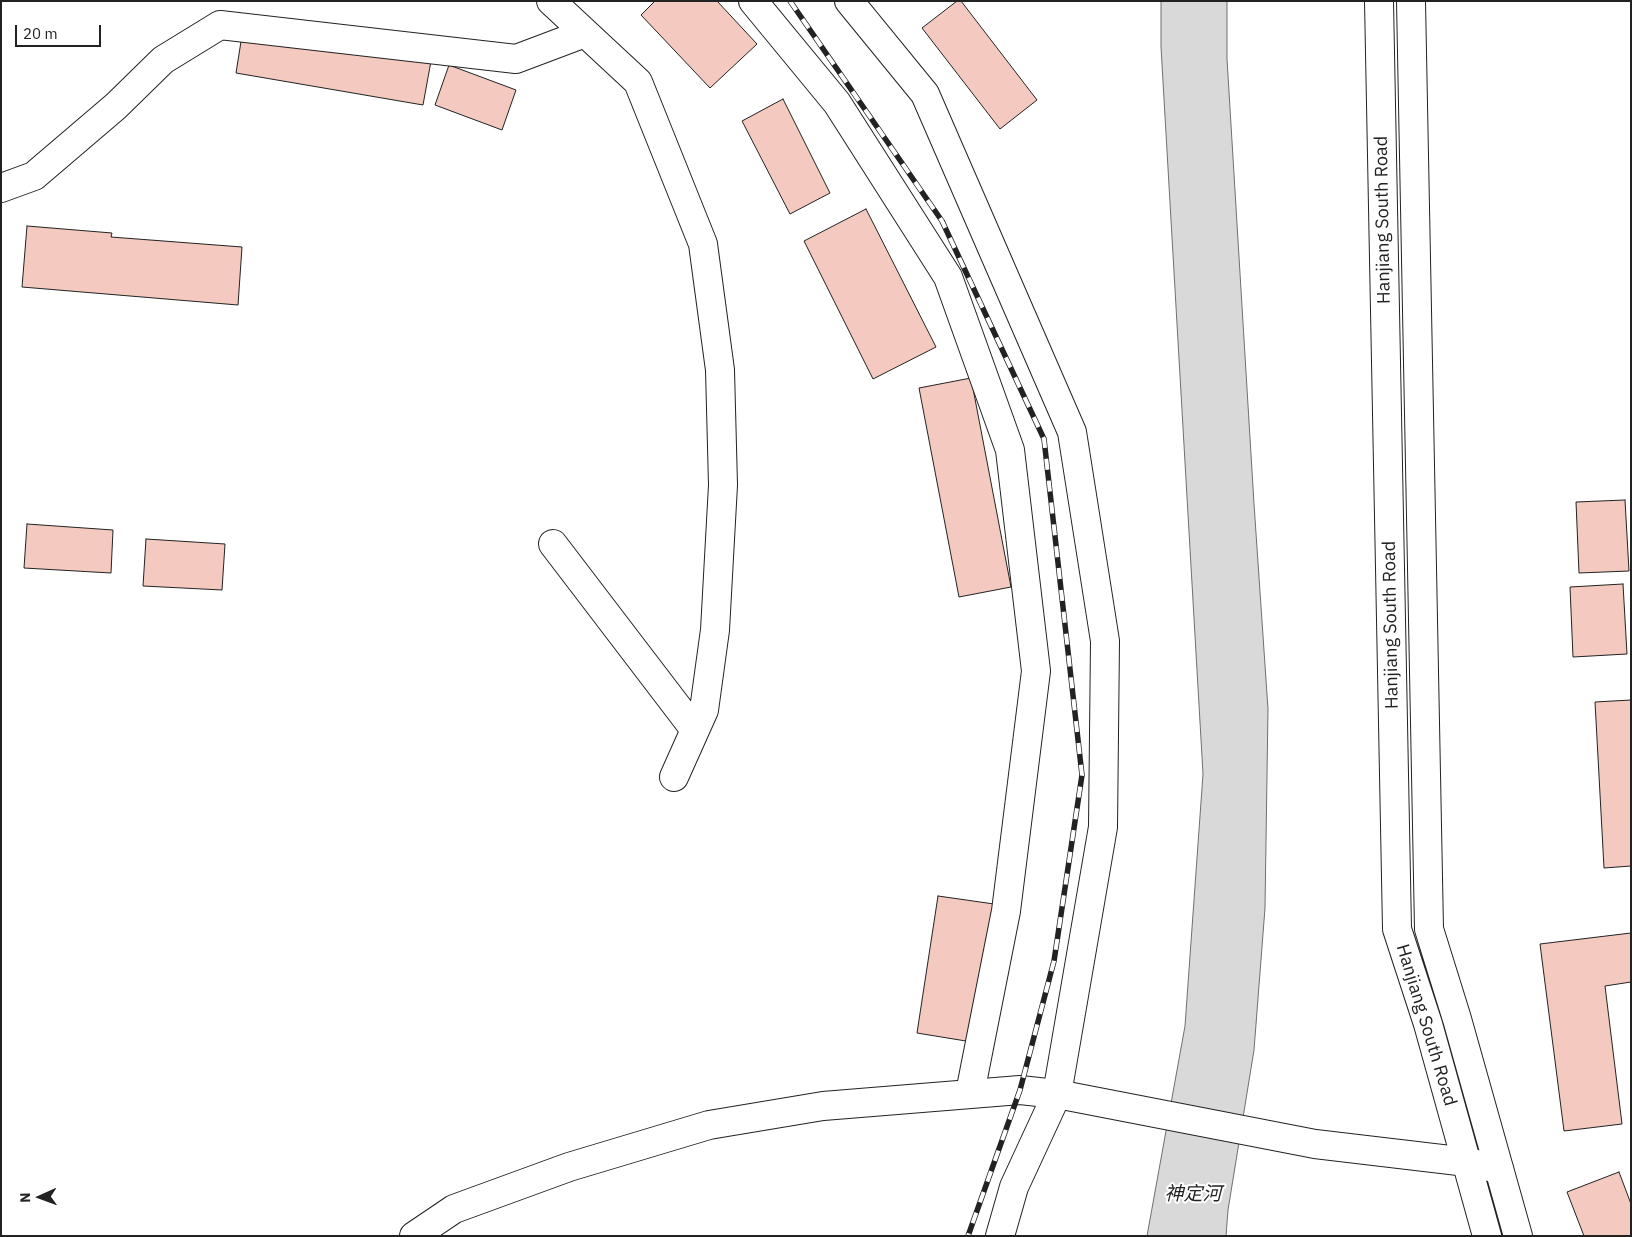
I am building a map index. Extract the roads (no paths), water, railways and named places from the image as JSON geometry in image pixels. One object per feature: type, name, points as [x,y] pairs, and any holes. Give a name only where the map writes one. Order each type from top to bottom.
[{"type":"main road","points":[[551,1],[638,82],[704,244],[720,370],[723,485],[714,630],[704,710],[674,777]]},
{"type":"main road","points":[[753,1],[837,103],[948,276],[1010,450],[1036,671],[1006,911],[970,1094]]},
{"type":"main road","points":[[849,1],[925,94],[1072,432],[1105,641],[1103,827],[1056,1094],[1014,1187],[1000,1236]]},
{"type":"main road","name":"Hanjiang South Road","points":[[1378,1],[1397,929],[1428,1024],[1486,1236]]},
{"type":"main road","name":"Hanjiang South Road","points":[[1411,1],[1429,929],[1457,1019],[1518,1236]]},
{"type":"main road","points":[[1,188],[34,176],[116,106],[163,60],[220,25],[516,59],[585,33]]},
{"type":"main road","points":[[553,544],[695,730]]},
{"type":"main road","points":[[414,1236],[454,1209],[569,1167],[709,1126],[823,1106],[1020,1090],[1056,1094],[1315,1144],[1467,1162],[1499,1169]]},
{"type":"water","name":"神定河","points":[[1161,1],[1227,1],[1227,59],[1268,709],[1265,908],[1254,1050],[1228,1210],[1226,1236],[1147,1236],[1185,1026],[1203,774],[1161,47]]},
{"type":"railway","points":[[790,1],[942,221],[1044,439],[1082,775],[1054,961],[1020,1090],[968,1236]]}]
